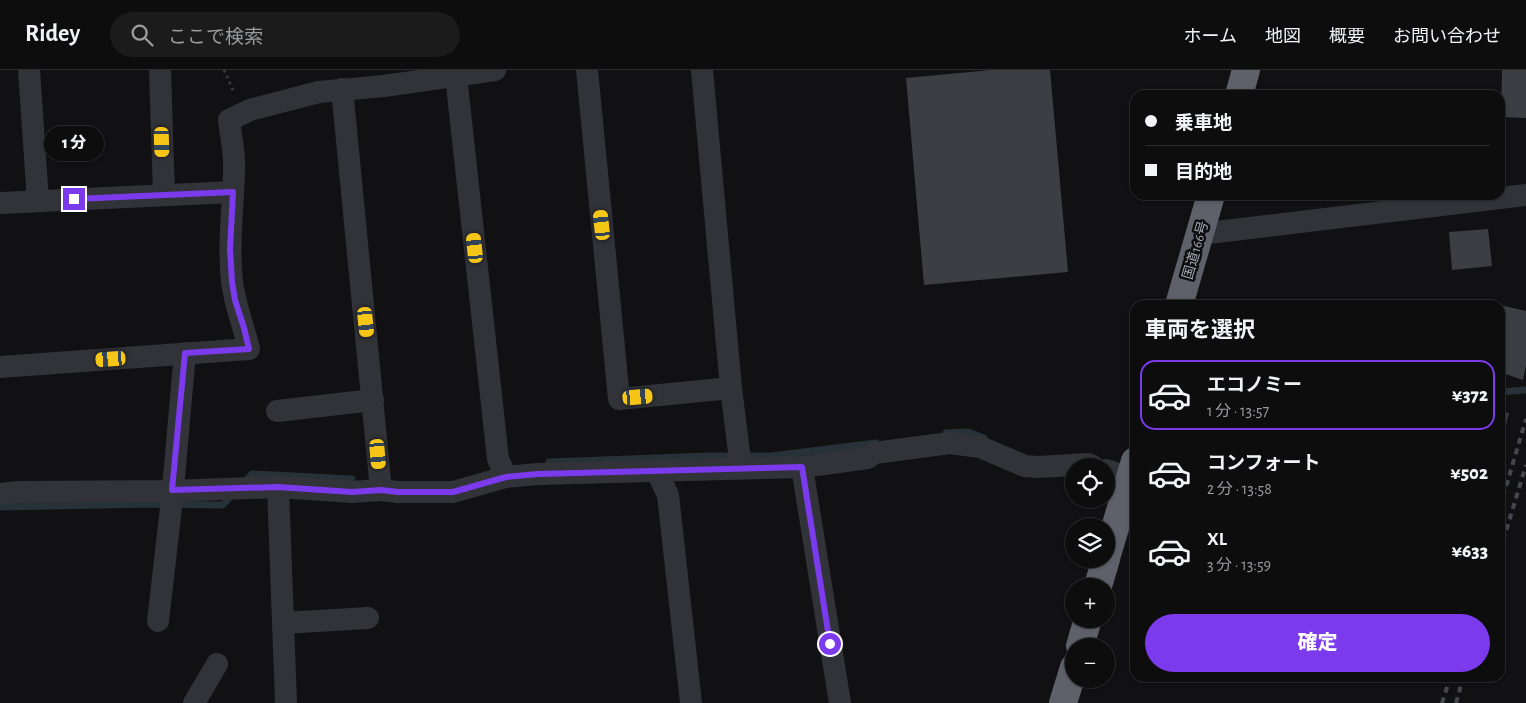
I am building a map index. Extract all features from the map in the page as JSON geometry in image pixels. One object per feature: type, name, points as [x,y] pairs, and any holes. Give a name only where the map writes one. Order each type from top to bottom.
[{"type":"highway","points":[[1240,90],[1246,70]]},
{"type":"highway","name":"国道166号","points":[[1180,300],[1210,200]]},
{"type":"highway","points":[[1114,518],[1124,470]]},
{"type":"highway","points":[[1063,703],[1068,688]]},
{"type":"street","points":[[29,70],[38,201]]},
{"type":"street","points":[[160,70],[164,196]]},
{"type":"street","points":[[0,367],[249,349],[235,300],[232,282],[230,249],[234,168],[229,120],[250,110],[319,92],[384,86],[496,70]]},
{"type":"street","points":[[587,70],[619,399],[732,388]]},
{"type":"street","points":[[702,70],[739,458]]},
{"type":"street","points":[[456,76],[498,459],[506,477]]},
{"type":"street","points":[[342,89],[381,490]]},
{"type":"street","points":[[0,202],[233,192]]},
{"type":"street","points":[[1505,198],[1526,195]]},
{"type":"street","points":[[1200,234],[1484,200]]},
{"type":"street","points":[[158,621],[185,353]]},
{"type":"street","points":[[277,411],[373,400]]},
{"type":"street","points":[[0,494],[18,492],[171,501],[225,489],[278,487],[352,492],[381,490],[398,492],[453,492],[506,477],[538,474],[657,472],[739,458],[802,467],[868,458],[874,453],[950,443],[980,447],[1025,466],[1065,465]]},
{"type":"street","points":[[802,467],[840,703]]},
{"type":"street","points":[[657,472],[668,495],[691,703]]},
{"type":"street","points":[[278,487],[286,703]]},
{"type":"street","points":[[283,623],[368,618]]},
{"type":"street","points":[[194,703],[217,664]]},
{"type":"building","points":[[991,70],[1050,70],[1068,272],[924,285],[906,78]]},
{"type":"building","points":[[1502,70],[1526,70],[1526,118],[1505,117],[1505,90],[1502,90]]},
{"type":"building","points":[[1488,229],[1492,266],[1452,270],[1449,232]]},
{"type":"building","points":[[1505,306],[1526,311],[1526,365],[1523,380],[1505,374]]},
{"type":"building","points":[[1505,413],[1509,413],[1505,429]]},
{"type":"waterway","points":[[1505,392],[1526,390]]},
{"type":"waterway","points":[[946,433],[968,432],[984,438]]},
{"type":"waterway","points":[[549,462],[709,456],[771,456],[876,443]]},
{"type":"waterway","points":[[244,483],[252,474],[352,479]]},
{"type":"waterway","points":[[0,507],[152,504],[223,505],[233,494]]},
{"type":"railway","points":[[1505,490],[1526,419]]},
{"type":"railway","points":[[1505,534],[1526,465]]},
{"type":"railway","points":[[1442,703],[1449,682]]},
{"type":"railway","points":[[1456,703],[1462,682]]},
{"type":"route","points":[[74,199],[233,192],[230,249],[232,282],[235,300],[249,349],[185,353],[172,490],[278,487],[352,492],[381,490],[398,492],[453,492],[506,477],[538,474],[802,467],[830,644]]}]
